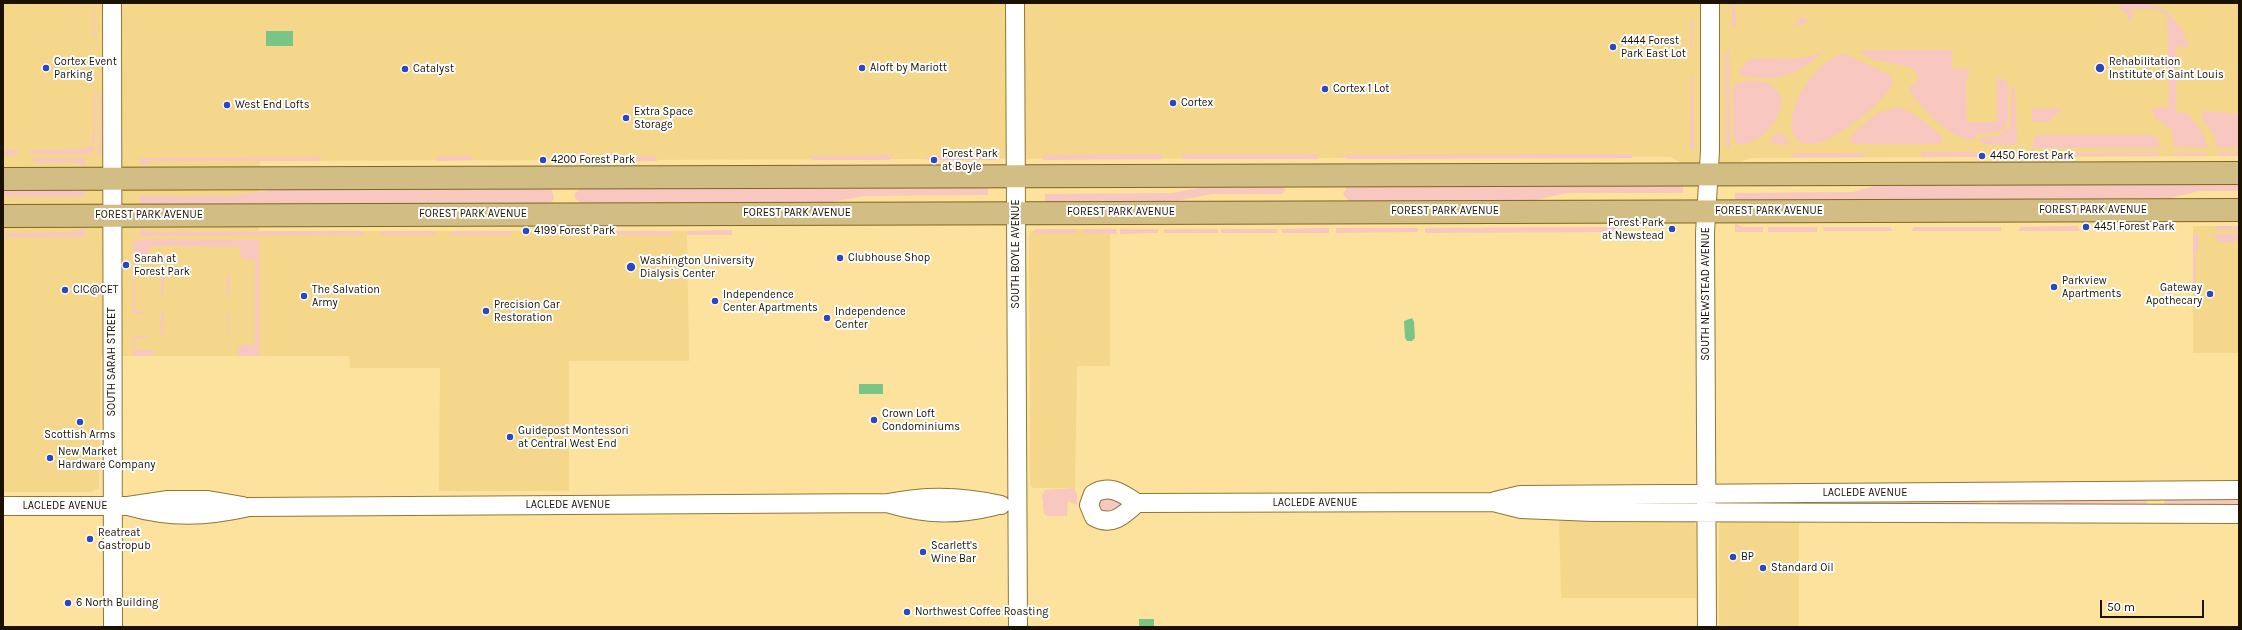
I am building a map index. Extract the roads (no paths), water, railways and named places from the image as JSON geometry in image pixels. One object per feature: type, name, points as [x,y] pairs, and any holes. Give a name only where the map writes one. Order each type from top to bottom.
[{"type":"main road","points":[[3,179],[2239,173]]},
{"type":"main road","name":"FOREST PARK AVENUE","points":[[3,216],[1015,212],[2239,210]]},
{"type":"street","name":"SOUTH SARAH STREET","points":[[112,3],[112,215],[120,506],[113,627]]},
{"type":"street","name":"SOUTH BOYLE AVENUE","points":[[1014,3],[1015,212],[1009,504],[1018,627]]},
{"type":"street","name":"SOUTH NEWSTEAD AVENUE","points":[[1707,627],[1708,494],[1706,211],[1709,174],[1710,3]]},
{"type":"street","name":"LACLEDE AVENUE","points":[[1137,503],[1493,502],[1520,496],[2239,490]]},
{"type":"street","name":"LACLEDE AVENUE","points":[[1493,502],[1521,509],[1556,511],[1708,513],[2239,514]]},
{"type":"street","name":"LACLEDE AVENUE","points":[[3,506],[120,506],[168,515],[208,515],[249,507],[888,503],[926,513],[963,513],[1009,504]]},
{"type":"place","name":"4444 Forest Park East Lot","points":[[1613,47]]},
{"type":"place","name":"Cortex Event Parking","points":[[46,68]]},
{"type":"place","name":"Aloft by Mariott","points":[[862,68]]},
{"type":"place","name":"Rehabilitation Institute of Saint Louis","points":[[2100,68]]},
{"type":"place","name":"Catalyst","points":[[405,69]]},
{"type":"place","name":"Cortex 1 Lot","points":[[1325,89]]},
{"type":"place","name":"Cortex","points":[[1173,103]]},
{"type":"place","name":"West End Lofts","points":[[227,105]]},
{"type":"place","name":"Extra Space Storage","points":[[626,118]]},
{"type":"place","name":"4450 Forest Park","points":[[1982,156]]},
{"type":"place","name":"4200 Forest Park","points":[[543,160]]},
{"type":"place","name":"Forest Park at Boyle","points":[[934,160]]},
{"type":"place","name":"4451 Forest Park","points":[[2086,227]]},
{"type":"place","name":"Forest Park at Newstead","points":[[1672,229]]},
{"type":"place","name":"4199 Forest Park","points":[[526,231]]},
{"type":"place","name":"Clubhouse Shop","points":[[840,258]]},
{"type":"place","name":"Sarah at Forest Park","points":[[126,265]]},
{"type":"place","name":"Washington University Dialysis Center","points":[[631,267]]},
{"type":"place","name":"Parkview Apartments","points":[[2054,287]]},
{"type":"place","name":"CIC@CET","points":[[65,290]]},
{"type":"place","name":"Gateway Apothecary","points":[[2210,294]]},
{"type":"place","name":"The Salvation Army","points":[[304,296]]},
{"type":"place","name":"Independence Center Apartments","points":[[715,301]]},
{"type":"place","name":"Precision Car Restoration","points":[[486,311]]},
{"type":"place","name":"Independence Center","points":[[827,318]]},
{"type":"place","name":"Crown Loft Condominiums","points":[[874,420]]},
{"type":"place","name":"Scottish Arms","points":[[80,422]]},
{"type":"place","name":"Guidepost Montessori at Central West End","points":[[510,437]]},
{"type":"place","name":"New Market Hardware Company","points":[[50,458]]},
{"type":"place","name":"Reatreat Gastropub","points":[[90,539]]},
{"type":"place","name":"Scarlett's Wine Bar","points":[[923,552]]},
{"type":"place","name":"BP","points":[[1733,557]]},
{"type":"place","name":"Standard Oil","points":[[1763,568]]},
{"type":"place","name":"6 North Building","points":[[68,603]]},
{"type":"place","name":"Northwest Coffee Roasting","points":[[907,612]]}]
